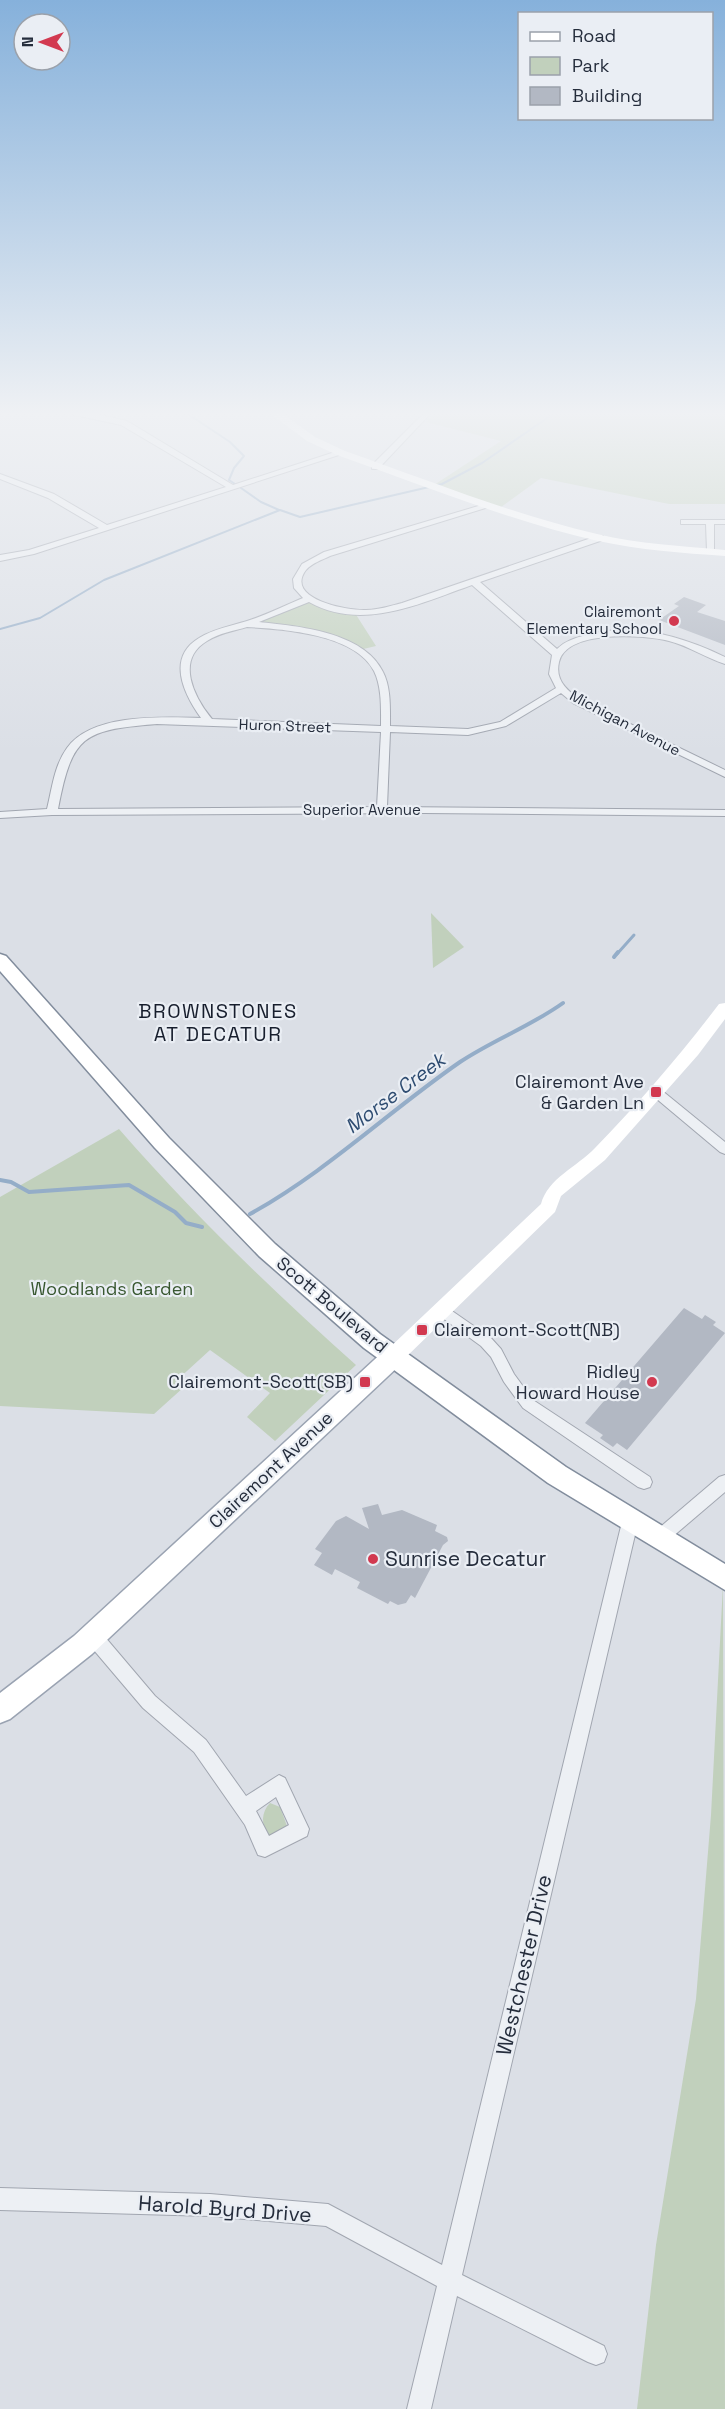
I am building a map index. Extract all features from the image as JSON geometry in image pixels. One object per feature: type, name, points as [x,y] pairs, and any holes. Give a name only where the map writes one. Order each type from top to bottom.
[{"type":"main road","points":[[554,526],[600,538],[660,548],[725,554]]},
{"type":"main road","name":"Scott Boulevard","points":[[0,960],[162,1143],[267,1250],[372,1341],[502,1438],[630,1522],[725,1578]]},
{"type":"main road","name":"Clairemont Avenue","points":[[0,1710],[93,1636],[394,1356],[549,1207],[553,1193],[599,1155],[656,1092],[725,1008]]},
{"type":"street","points":[[416,526],[318,558],[303,568],[297,578],[298,587],[308,599],[327,607],[364,613],[405,604],[600,538]]},
{"type":"street","points":[[710,526],[711,552]]},
{"type":"street","points":[[0,558],[31,552],[104,527]]},
{"type":"street","points":[[473,581],[557,654],[566,644],[590,637],[633,633],[686,643],[725,660]]},
{"type":"street","points":[[210,723],[192,699],[186,683],[184,667],[195,645],[206,638],[308,599]]},
{"type":"street","points":[[245,624],[316,634],[345,642],[368,657],[378,671],[382,689],[385,730],[382,810]]},
{"type":"street","name":"Michigan Avenue","points":[[557,654],[553,672],[555,680],[561,689],[576,701],[725,774]]},
{"type":"street","name":"Huron Street","points":[[52,812],[63,762],[71,748],[86,736],[111,725],[134,722],[210,723],[468,732],[492,728],[511,720],[561,689]]},
{"type":"street","name":"Superior Avenue","points":[[0,815],[52,812],[382,810],[725,813]]},
{"type":"street","points":[[656,1092],[725,1149]]},
{"type":"street","points":[[442,1310],[491,1347],[528,1404],[644,1482]]},
{"type":"street","points":[[658,1539],[725,1482]]},
{"type":"street","name":"Westchester Drive","points":[[419,2409],[630,1522]]},
{"type":"street","points":[[93,1636],[149,1702],[200,1746],[244,1808]]},
{"type":"street","name":"Harold Byrd Drive","points":[[0,2199],[210,2205],[328,2215],[450,2281],[596,2355]]},
{"type":"green space","points":[[307,601],[353,610],[376,646],[359,650],[348,641],[254,623]]},
{"type":"green space","points":[[431,913],[464,947],[433,968]]},
{"type":"green space","name":"Woodlands Garden","points":[[119,1129],[234,1251],[356,1365],[275,1441],[247,1417],[270,1393],[210,1350],[176,1381],[184,1387],[154,1414],[0,1406],[0,1197]]},
{"type":"green space","points":[[723,1584],[725,2409],[637,2409],[656,2245],[696,1999],[711,1815]]},
{"type":"green space","points":[[270,1803],[280,1807],[287,1826],[272,1836],[268,1835],[263,1823],[265,1810]]},
{"type":"building","name":"Clairemont Elementary School","points":[[684,597],[706,605],[697,612],[725,621],[725,645],[659,620],[679,606],[674,604]]},
{"type":"building","name":"Ridley Howard House","points":[[684,1308],[702,1319],[705,1315],[716,1322],[713,1325],[725,1333],[627,1450],[617,1443],[613,1447],[600,1438],[603,1435],[585,1423]]},
{"type":"building","name":"Sunrise Decatur","points":[[378,1504],[382,1515],[402,1510],[437,1525],[435,1531],[447,1537],[448,1541],[443,1545],[415,1598],[411,1595],[406,1603],[398,1605],[390,1601],[388,1604],[357,1588],[360,1582],[335,1569],[332,1575],[314,1565],[322,1553],[315,1549],[336,1521],[346,1516],[369,1529],[362,1508]]},
{"type":"waterway","points":[[0,629],[40,618],[104,580],[239,526]]},
{"type":"waterway","points":[[617,954],[634,935]]},
{"type":"waterway","name":"Morse Creek","points":[[614,957],[618,952]]},
{"type":"waterway","name":"Morse Creek","points":[[250,1214],[305,1179],[460,1062],[563,1003]]},
{"type":"waterway","name":"Morse Creek","points":[[0,1180],[11,1182],[29,1192],[129,1185],[175,1212],[186,1223],[202,1227]]},
{"type":"place","name":"Clairemont Elementary School","points":[[674,621]]},
{"type":"place","name":"Clairemont Ave & Garden Ln","points":[[656,1092]]},
{"type":"place","name":"Clairemont-Scott(NB)","points":[[422,1330]]},
{"type":"place","name":"Clairemont-Scott(SB)","points":[[365,1382]]},
{"type":"place","name":"Ridley Howard House","points":[[652,1382]]},
{"type":"place","name":"Sunrise Decatur","points":[[373,1559]]},
{"type":"district","name":"BROWNSTONES AT DECATUR","points":[[218,1022]]}]
